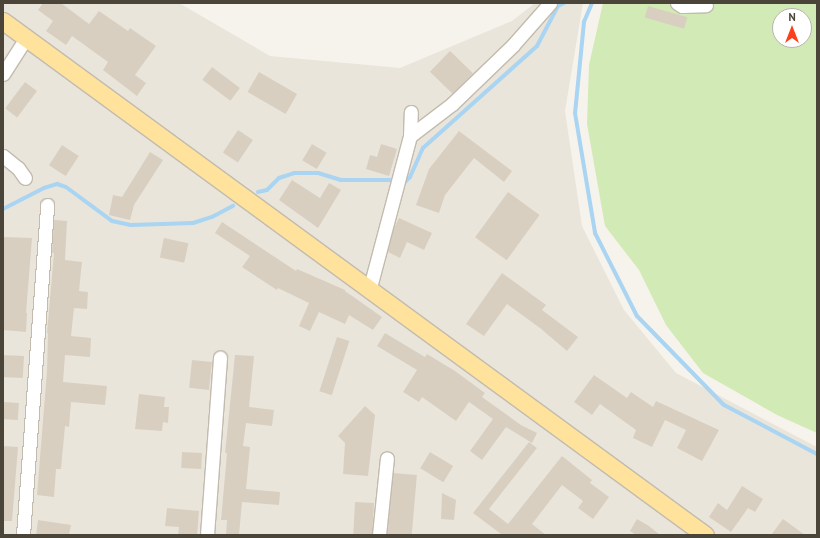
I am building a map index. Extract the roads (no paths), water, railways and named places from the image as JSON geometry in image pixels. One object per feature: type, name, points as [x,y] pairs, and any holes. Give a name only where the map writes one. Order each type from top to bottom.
[{"type":"main road","points":[[3,21],[369,291],[705,535]]},
{"type":"street","points":[[410,136],[452,104],[513,45],[550,3]]},
{"type":"street","points":[[677,3],[682,6],[706,5]]},
{"type":"street","points":[[3,74],[26,38]]},
{"type":"street","points":[[369,291],[410,136],[410,112]]},
{"type":"street","points":[[3,156],[18,168],[25,178]]},
{"type":"street","points":[[23,535],[47,205]]},
{"type":"street","points":[[207,535],[220,357]]},
{"type":"street","points":[[379,535],[387,458]]},
{"type":"waterway","points":[[405,182],[410,177],[423,148],[537,46],[558,6],[564,3]]},
{"type":"waterway","points":[[592,3],[584,22],[575,113],[595,233],[637,316],[724,405],[817,454]]},
{"type":"waterway","points":[[258,192],[267,190],[279,178],[294,173],[318,173],[341,180],[390,180]]},
{"type":"waterway","points":[[3,209],[44,188],[57,184],[66,187],[112,221],[131,225],[193,223],[212,217],[233,206]]}]
